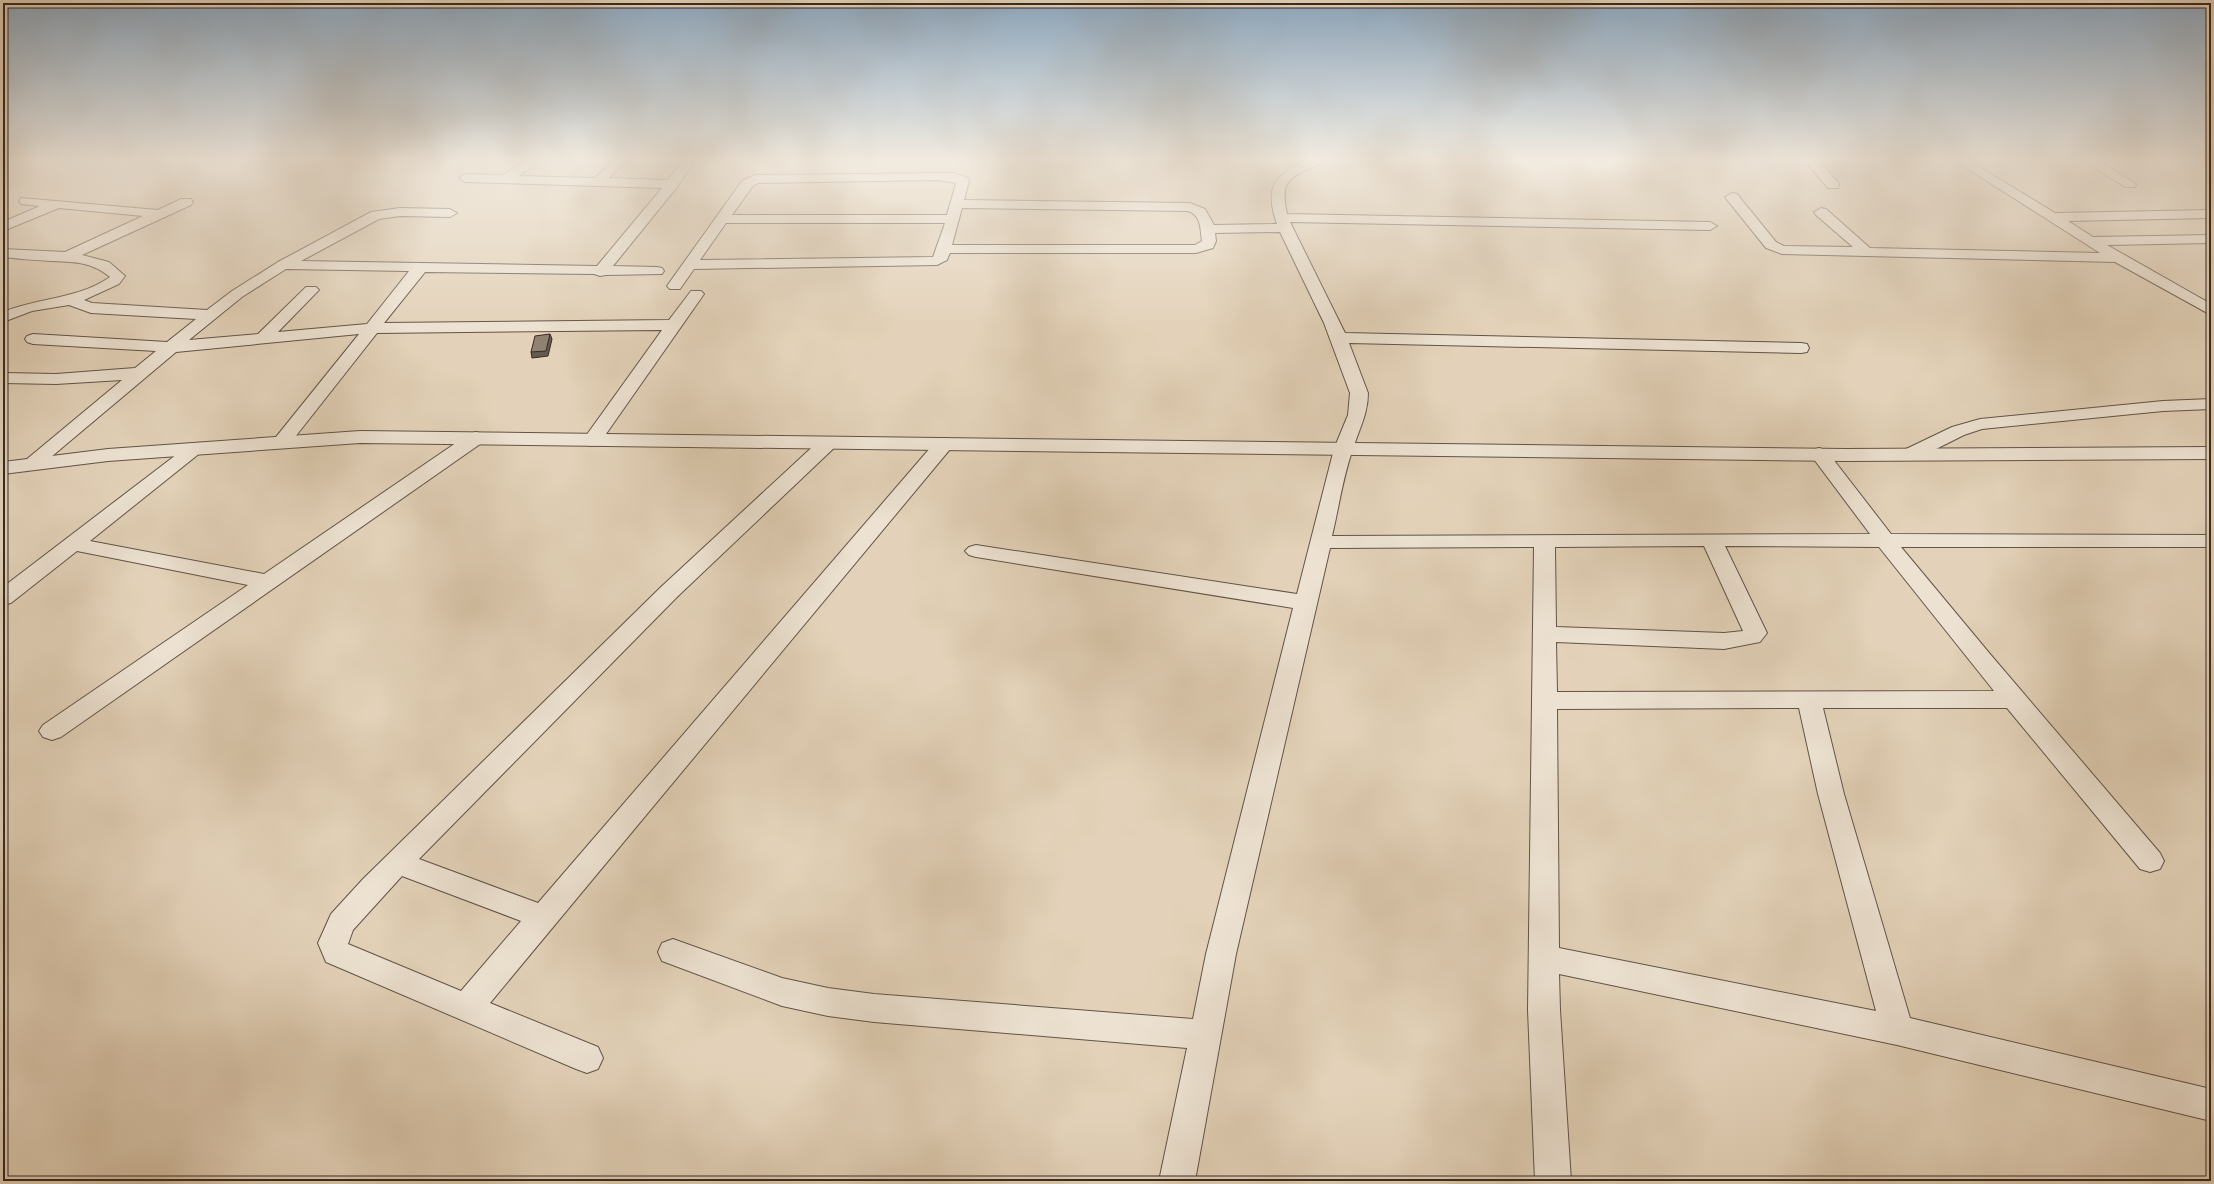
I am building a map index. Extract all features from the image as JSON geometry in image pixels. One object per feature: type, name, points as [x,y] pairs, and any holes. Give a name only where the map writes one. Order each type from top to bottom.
[{"type":"street","points":[[3,227],[31,215]]},
{"type":"street","points":[[68,256],[157,215]]},
{"type":"street","points":[[32,464],[171,347],[237,294],[283,265],[376,215]]},
{"type":"street","points":[[600,272],[646,215]]},
{"type":"street","points":[[675,286],[692,265],[724,215]]},
{"type":"street","points":[[692,265],[929,262],[942,258],[954,215]]},
{"type":"street","points":[[944,249],[1196,249],[1208,245],[1204,215]]},
{"type":"street","points":[[1177,1181],[1221,954],[1343,449],[1357,420],[1359,392],[1329,314],[1281,215]]},
{"type":"street","points":[[1747,215],[1771,245],[1775,248],[1790,250],[1864,250],[2118,258]]},
{"type":"street","points":[[1825,215],[1864,250]]},
{"type":"street","points":[[2049,215],[2118,258],[2211,310]]},
{"type":"street","points":[[2052,217],[2145,215]]},
{"type":"street","points":[[721,219],[953,219]]},
{"type":"street","points":[[1207,229],[1284,223],[1710,226]]},
{"type":"street","points":[[2090,241],[2211,239]]},
{"type":"street","points":[[3,253],[52,257],[68,256],[104,265],[118,276],[114,281],[72,300],[30,306],[3,317]]},
{"type":"street","points":[[283,265],[600,272],[657,271]]},
{"type":"street","points":[[281,442],[419,269]]},
{"type":"street","points":[[264,337],[311,290]]},
{"type":"street","points":[[592,440],[696,294]]},
{"type":"street","points":[[2185,296],[2211,294]]},
{"type":"street","points":[[72,300],[80,305],[91,308],[212,315]]},
{"type":"street","points":[[33,339],[171,347],[264,337],[372,328],[673,325]]},
{"type":"street","points":[[1338,338],[1801,348]]},
{"type":"street","points":[[3,378],[56,379],[141,373]]},
{"type":"street","points":[[1910,454],[1958,431],[1980,424],[2162,406],[2211,404]]},
{"type":"street","points":[[3,468],[108,455],[360,437],[1819,454],[2211,453]]},
{"type":"street","points":[[52,731],[476,438]]},
{"type":"street","points":[[587,1058],[336,953],[333,943],[341,923],[397,863],[669,592],[828,443]]},
{"type":"street","points":[[466,1008],[944,444]]},
{"type":"street","points":[[3,598],[196,448]]},
{"type":"street","points":[[1819,454],[1883,540],[2014,700],[2150,861]]},
{"type":"street","points":[[1321,542],[1711,540],[2211,541]]},
{"type":"street","points":[[1546,634],[1724,641],[1752,637],[1756,633],[1711,540]]},
{"type":"street","points":[[1545,541],[1544,1010],[1553,1181]]},
{"type":"street","points":[[72,544],[268,582]]},
{"type":"street","points":[[976,551],[1306,603]]},
{"type":"street","points":[[1809,700],[1831,794],[1898,1030]]},
{"type":"street","points":[[1545,701],[2014,700]]},
{"type":"street","points":[[397,863],[543,917]]},
{"type":"street","points":[[674,952],[782,992],[828,1002],[874,1008],[1205,1035]]},
{"type":"street","points":[[1545,958],[1898,1030],[2211,1104]]},
{"type":"building","points":[[550,334],[546,351],[531,352],[535,336]]}]
